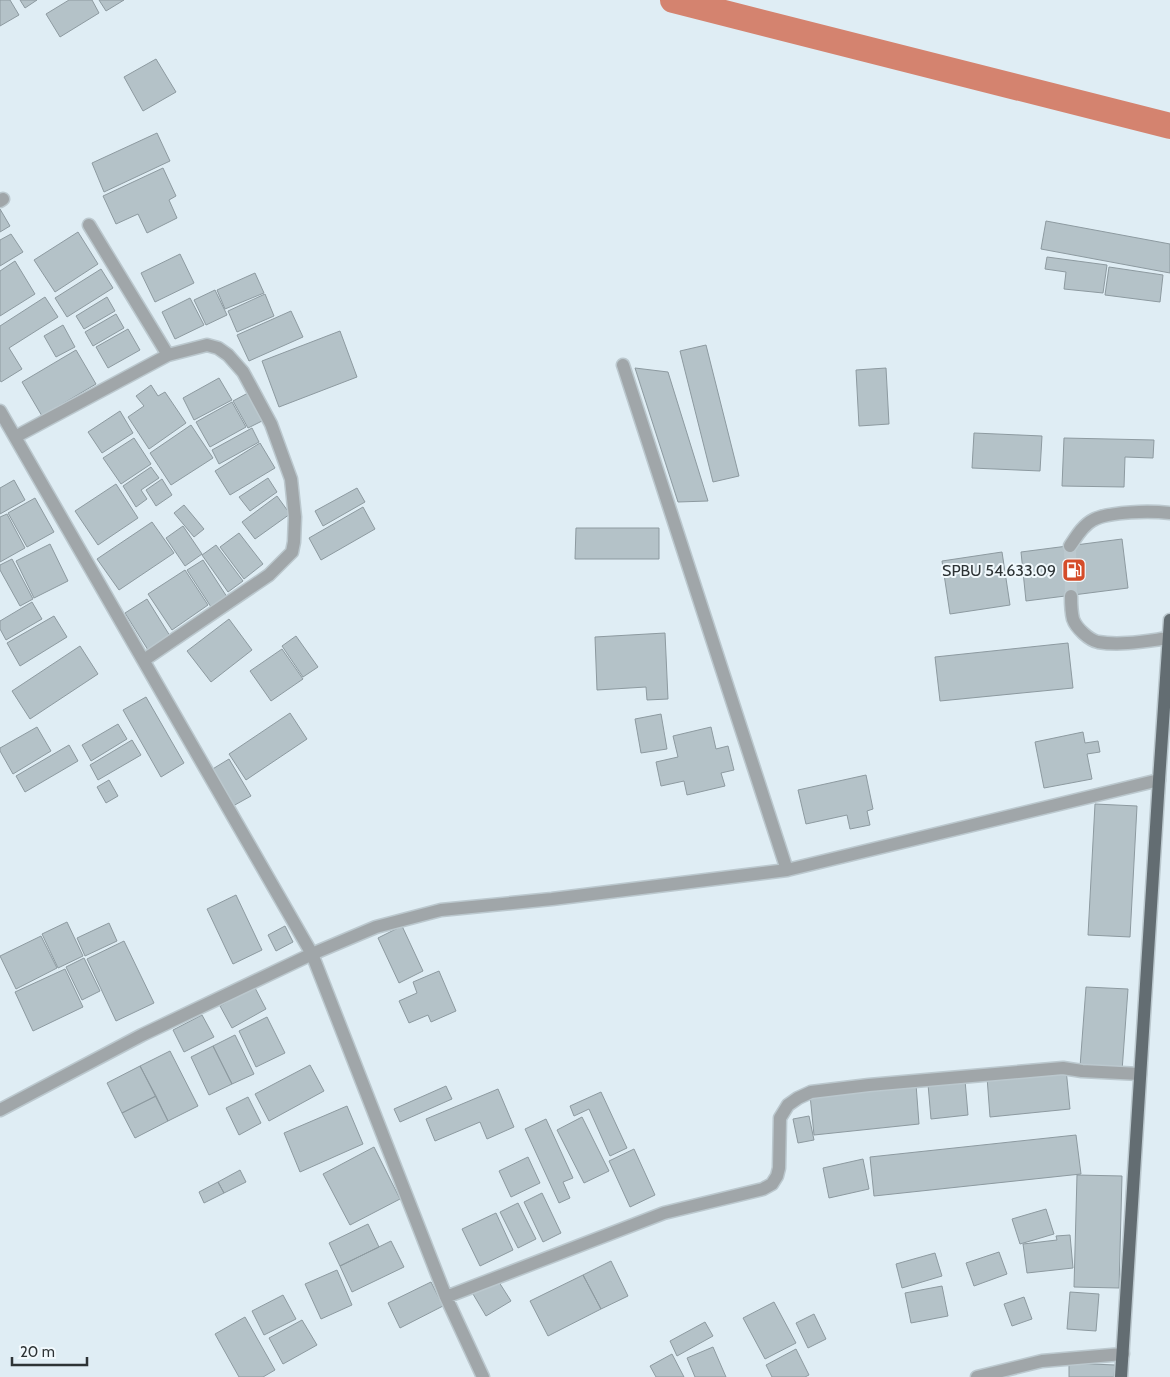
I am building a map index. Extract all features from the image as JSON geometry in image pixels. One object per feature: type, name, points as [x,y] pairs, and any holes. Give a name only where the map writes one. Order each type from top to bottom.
[{"type":"main road","points":[[1122,1377],[1170,620]]},
{"type":"street","points":[[89,225],[168,355]]},
{"type":"street","points":[[16,437],[168,355],[207,345],[218,348],[228,355],[243,372],[271,424],[291,479],[295,517],[292,552],[268,575],[144,660]]},
{"type":"street","points":[[623,365],[786,870]]},
{"type":"street","points":[[0,411],[312,954],[446,1297],[483,1377]]},
{"type":"street","points":[[1070,546],[1080,532],[1093,520],[1111,515],[1149,511],[1170,513]]},
{"type":"street","points":[[1071,596],[1071,610],[1074,621],[1084,634],[1096,642],[1123,643],[1169,638]]},
{"type":"street","points":[[0,1110],[142,1035],[312,954],[376,927],[441,910],[552,899],[786,870],[1159,780]]},
{"type":"street","points":[[446,1297],[664,1213],[764,1189],[772,1184],[780,1168],[780,1118],[788,1105],[811,1092],[1063,1068],[1082,1071],[1140,1074]]},
{"type":"street","points":[[976,1377],[1042,1361],[1123,1354]]},
{"type":"building","points":[[0,0],[10,0],[19,15],[0,26]]},
{"type":"building","points":[[20,0],[37,0],[25,8]]},
{"type":"building","points":[[69,0],[92,0],[99,13],[60,37],[46,14]]},
{"type":"building","points":[[99,0],[124,0],[106,11]]},
{"type":"building","points":[[156,59],[176,92],[143,111],[124,77]]},
{"type":"building","points":[[157,133],[170,161],[104,192],[92,163]]},
{"type":"building","points":[[163,168],[176,196],[169,200],[177,218],[147,233],[138,214],[116,224],[103,196]]},
{"type":"building","points":[[0,209],[10,226],[0,232]]},
{"type":"building","points":[[1046,221],[1170,244],[1170,273],[1041,249]]},
{"type":"building","points":[[78,232],[98,264],[55,292],[34,260]]},
{"type":"building","points":[[11,234],[23,252],[0,266],[0,240]]},
{"type":"building","points":[[180,254],[194,283],[155,302],[141,273]]},
{"type":"building","points":[[1047,257],[1107,265],[1103,293],[1064,289],[1066,272],[1045,269]]},
{"type":"building","points":[[15,261],[35,294],[0,316],[0,271]]},
{"type":"building","points":[[1109,267],[1163,275],[1160,302],[1105,295]]},
{"type":"building","points":[[101,269],[113,288],[67,317],[55,298]]},
{"type":"building","points":[[255,273],[264,293],[225,309],[217,290]]},
{"type":"building","points":[[215,290],[227,315],[206,325],[194,300]]},
{"type":"building","points":[[265,294],[274,316],[237,332],[228,311]]},
{"type":"building","points":[[45,297],[58,317],[9,348],[22,369],[1,382],[0,326]]},
{"type":"building","points":[[107,297],[115,311],[84,329],[76,316]]},
{"type":"building","points":[[190,298],[204,325],[175,339],[162,312]]},
{"type":"building","points":[[291,311],[303,337],[249,361],[237,335]]},
{"type":"building","points":[[116,314],[124,328],[93,346],[85,332]]},
{"type":"building","points":[[63,325],[75,347],[56,357],[44,336]]},
{"type":"building","points":[[128,329],[140,350],[108,368],[96,347]]},
{"type":"building","points":[[340,331],[357,377],[279,407],[262,361]]},
{"type":"building","points":[[706,345],[739,476],[713,482],[680,351]]},
{"type":"building","points":[[76,350],[96,384],[42,416],[22,382]]},
{"type":"building","points":[[635,368],[668,372],[708,501],[678,502]]},
{"type":"building","points":[[886,368],[889,424],[859,426],[856,370]]},
{"type":"building","points":[[219,378],[232,400],[194,420],[183,398]]},
{"type":"building","points":[[151,385],[158,396],[165,392],[186,423],[149,449],[128,417],[144,406],[136,396]]},
{"type":"building","points":[[248,393],[262,421],[248,428],[233,401]]},
{"type":"building","points":[[232,402],[246,427],[210,447],[196,422]]},
{"type":"building","points":[[120,411],[133,433],[102,453],[88,432]]},
{"type":"building","points":[[191,425],[213,458],[171,485],[150,453]]},
{"type":"building","points":[[252,428],[259,442],[219,464],[212,450]]},
{"type":"building","points":[[974,433],[1042,436],[1040,471],[972,468]]},
{"type":"building","points":[[134,438],[151,464],[121,484],[103,458]]},
{"type":"building","points":[[1064,438],[1154,440],[1153,458],[1125,457],[1124,487],[1062,486]]},
{"type":"building","points":[[260,443],[275,468],[230,495],[215,471]]},
{"type":"building","points":[[151,467],[159,478],[141,490],[147,499],[136,507],[123,486]]},
{"type":"building","points":[[268,478],[277,492],[250,511],[239,497]]},
{"type":"building","points":[[162,479],[172,495],[156,506],[146,490]]},
{"type":"building","points":[[14,480],[25,500],[0,514],[0,488]]},
{"type":"building","points":[[116,484],[138,518],[98,545],[75,511]]},
{"type":"building","points":[[357,488],[365,502],[323,526],[315,511]]},
{"type":"building","points":[[277,496],[290,514],[255,539],[242,522]]},
{"type":"building","points":[[35,498],[54,532],[27,547],[8,513]]},
{"type":"building","points":[[184,505],[204,529],[194,537],[174,513]]},
{"type":"building","points":[[363,507],[375,529],[321,560],[309,538]]},
{"type":"building","points":[[7,514],[25,548],[0,562],[0,517]]},
{"type":"building","points":[[152,522],[174,553],[119,590],[97,559]]},
{"type":"building","points":[[183,526],[202,554],[185,566],[166,538]]},
{"type":"building","points":[[576,528],[659,528],[659,559],[575,559]]},
{"type":"building","points":[[239,533],[263,564],[244,579],[220,547]]},
{"type":"building","name":"SPBU 54.633.09","points":[[1122,539],[1128,588],[1026,601],[1021,552]]},
{"type":"building","points":[[50,544],[68,581],[34,598],[16,561]]},
{"type":"building","points":[[216,545],[243,581],[228,592],[202,555]]},
{"type":"building","points":[[1002,552],[1010,605],[950,614],[942,561]]},
{"type":"building","points":[[12,559],[33,599],[20,606],[0,570],[0,565]]},
{"type":"building","points":[[203,560],[229,600],[213,610],[187,570]]},
{"type":"building","points":[[185,570],[208,605],[172,630],[148,594]]},
{"type":"building","points":[[147,599],[170,636],[148,650],[125,613]]},
{"type":"building","points":[[32,602],[42,619],[6,640],[0,629],[0,621]]},
{"type":"building","points":[[54,616],[67,637],[20,666],[7,643]]},
{"type":"building","points":[[229,619],[252,650],[211,682],[187,651]]},
{"type":"building","points":[[665,633],[668,699],[647,700],[646,687],[597,690],[595,637]]},
{"type":"building","points":[[296,636],[318,667],[303,677],[282,646]]},
{"type":"building","points":[[1068,643],[1073,688],[940,701],[935,657]]},
{"type":"building","points":[[80,646],[98,674],[30,719],[12,691]]},
{"type":"building","points":[[282,649],[303,679],[271,701],[250,671]]},
{"type":"building","points":[[146,697],[184,763],[161,777],[123,710]]},
{"type":"building","points":[[290,713],[307,739],[246,780],[229,754]]},
{"type":"building","points":[[661,714],[667,749],[641,753],[635,719]]},
{"type":"building","points":[[118,724],[127,739],[91,761],[82,745]]},
{"type":"building","points":[[37,727],[51,751],[13,774],[0,748]]},
{"type":"building","points":[[711,727],[716,749],[728,746],[734,770],[721,773],[725,786],[687,795],[684,781],[661,786],[656,762],[678,757],[673,736]]},
{"type":"building","points":[[1083,732],[1085,743],[1098,741],[1100,752],[1087,754],[1092,779],[1044,788],[1035,742]]},
{"type":"building","points":[[132,740],[141,755],[98,780],[90,765]]},
{"type":"building","points":[[69,745],[78,761],[25,792],[16,776]]},
{"type":"building","points":[[229,759],[251,796],[233,806],[211,770]]},
{"type":"building","points":[[866,775],[873,809],[867,811],[870,825],[850,829],[847,815],[806,824],[798,790]]},
{"type":"building","points":[[109,780],[118,796],[106,803],[97,787]]},
{"type":"building","points":[[1095,804],[1137,806],[1130,937],[1088,935]]},
{"type":"building","points":[[236,895],[262,950],[233,964],[207,909]]},
{"type":"building","points":[[67,922],[83,956],[58,968],[42,934]]},
{"type":"building","points":[[109,923],[117,941],[85,956],[77,938]]},
{"type":"building","points":[[285,926],[293,942],[276,951],[268,935]]},
{"type":"building","points":[[402,926],[423,971],[399,983],[378,938]]},
{"type":"building","points":[[41,936],[57,968],[16,989],[0,956]]},
{"type":"building","points":[[124,941],[154,1003],[116,1021],[87,959]]},
{"type":"building","points":[[84,958],[100,991],[82,1000],[66,967]]},
{"type":"building","points":[[65,969],[83,1007],[33,1031],[15,992]]},
{"type":"building","points":[[439,971],[456,1011],[431,1022],[428,1015],[409,1023],[399,1001],[417,993],[413,982]]},
{"type":"building","points":[[254,986],[266,1009],[232,1028],[220,1006]]},
{"type":"building","points":[[1086,987],[1128,989],[1122,1071],[1080,1067]]},
{"type":"building","points":[[202,1015],[214,1037],[184,1052],[173,1030]]},
{"type":"building","points":[[267,1017],[285,1053],[256,1067],[239,1031]]},
{"type":"building","points":[[235,1035],[254,1074],[232,1084],[213,1046]]},
{"type":"building","points":[[213,1046],[232,1084],[209,1095],[191,1057]]},
{"type":"building","points":[[170,1051],[198,1106],[168,1121],[140,1066]]},
{"type":"building","points":[[310,1065],[324,1091],[269,1121],[255,1094]]},
{"type":"building","points":[[140,1066],[156,1096],[122,1113],[107,1083]]},
{"type":"building","points":[[1066,1069],[1070,1109],[990,1117],[987,1077]]},
{"type":"building","points":[[965,1080],[968,1115],[931,1119],[928,1084]]},
{"type":"building","points":[[916,1084],[919,1124],[814,1135],[810,1095]]},
{"type":"building","points":[[446,1086],[452,1099],[400,1122],[394,1109]]},
{"type":"building","points":[[498,1089],[514,1127],[487,1139],[480,1122],[435,1141],[426,1119]]},
{"type":"building","points":[[601,1092],[627,1148],[610,1156],[589,1109],[574,1116],[570,1106]]},
{"type":"building","points":[[156,1096],[168,1121],[135,1138],[122,1113]]},
{"type":"building","points":[[248,1097],[261,1123],[239,1135],[226,1108]]},
{"type":"building","points":[[347,1106],[363,1144],[300,1172],[284,1133]]},
{"type":"building","points":[[809,1116],[814,1140],[798,1143],[793,1119]]},
{"type":"building","points":[[582,1117],[609,1171],[584,1183],[557,1130]]},
{"type":"building","points":[[546,1119],[573,1178],[563,1182],[570,1198],[559,1203],[525,1129]]},
{"type":"building","points":[[1076,1135],[1081,1174],[874,1196],[870,1157]]},
{"type":"building","points":[[374,1147],[400,1199],[350,1225],[323,1174]]},
{"type":"building","points":[[634,1149],[655,1195],[630,1207],[609,1161]]},
{"type":"building","points":[[528,1157],[540,1183],[511,1197],[499,1171]]},
{"type":"building","points":[[863,1159],[869,1189],[829,1198],[823,1168]]},
{"type":"building","points":[[240,1170],[246,1182],[224,1193],[218,1182]]},
{"type":"building","points":[[1077,1175],[1122,1176],[1119,1288],[1074,1287]]},
{"type":"building","points":[[218,1182],[224,1193],[204,1203],[199,1192]]},
{"type":"building","points":[[542,1193],[561,1233],[543,1242],[524,1202]]},
{"type":"building","points":[[518,1203],[536,1239],[518,1248],[500,1212]]},
{"type":"building","points":[[1046,1209],[1054,1234],[1020,1244],[1012,1219]]},
{"type":"building","points":[[496,1213],[513,1250],[480,1266],[462,1229]]},
{"type":"building","points":[[368,1224],[379,1247],[340,1266],[329,1243]]},
{"type":"building","points":[[1070,1235],[1073,1268],[1027,1273],[1023,1244],[1057,1240],[1056,1236]]},
{"type":"building","points":[[391,1241],[404,1267],[352,1292],[340,1266]]},
{"type":"building","points":[[999,1252],[1007,1274],[974,1286],[966,1263]]},
{"type":"building","points":[[935,1253],[942,1276],[902,1288],[896,1264]]},
{"type":"building","points":[[611,1261],[628,1296],[601,1309],[583,1275]]},
{"type":"building","points":[[337,1270],[352,1305],[321,1319],[305,1284]]},
{"type":"building","points":[[583,1275],[601,1309],[548,1336],[530,1301]]},
{"type":"building","points":[[497,1279],[511,1301],[486,1316],[473,1294]]},
{"type":"building","points":[[431,1282],[443,1306],[400,1328],[388,1303]]},
{"type":"building","points":[[942,1286],[948,1316],[911,1323],[905,1293]]},
{"type":"building","points":[[1070,1292],[1099,1294],[1096,1331],[1067,1329]]},
{"type":"building","points":[[283,1295],[296,1319],[264,1335],[252,1311]]},
{"type":"building","points":[[1024,1297],[1032,1319],[1012,1326],[1004,1304]]},
{"type":"building","points":[[774,1302],[796,1343],[765,1359],[743,1318]]},
{"type":"building","points":[[814,1314],[826,1339],[808,1348],[796,1323]]},
{"type":"building","points":[[245,1317],[275,1370],[263,1377],[239,1377],[215,1334]]},
{"type":"building","points":[[302,1320],[317,1345],[283,1364],[269,1338]]},
{"type":"building","points":[[705,1322],[713,1336],[677,1356],[670,1341]]},
{"type":"building","points":[[713,1347],[726,1377],[695,1377],[687,1358]]},
{"type":"building","points":[[796,1349],[809,1375],[805,1377],[772,1377],[766,1365]]},
{"type":"building","points":[[672,1354],[684,1377],[656,1377],[650,1366]]},
{"type":"building","points":[[1069,1363],[1115,1365],[1114,1377],[1069,1377]]},
{"type":"waterway","points":[[673,0],[1170,126]]},
{"type":"tunnel","points":[[1070,546],[1071,596]]},
{"type":"place","name":"SPBU 54.633.09","points":[[1074,570]]}]
